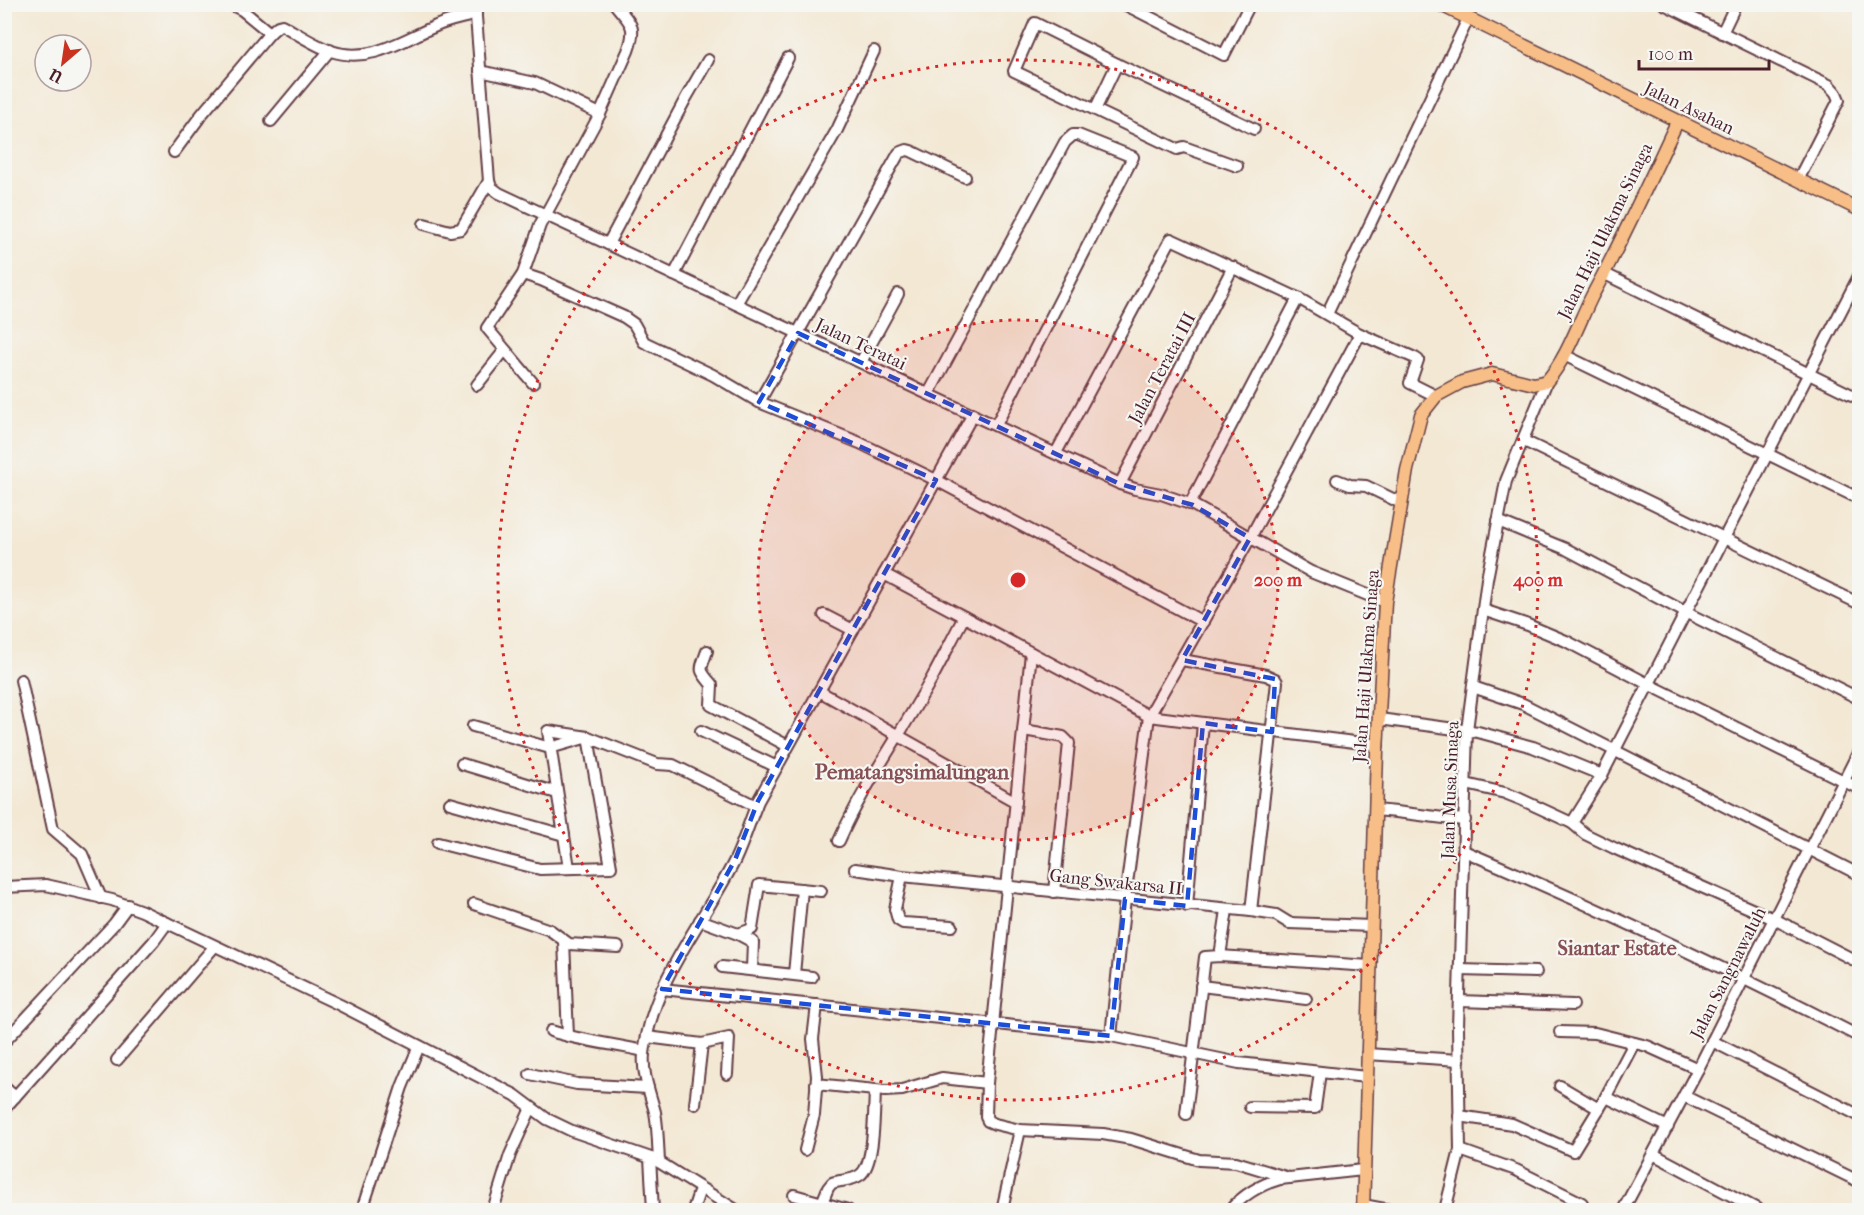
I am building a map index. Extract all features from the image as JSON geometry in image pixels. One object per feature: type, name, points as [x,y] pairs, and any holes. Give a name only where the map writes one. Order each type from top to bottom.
[{"type":"main road","name":"Jalan Asahan","points":[[1439,4],[1453,8],[1468,19],[1860,210]]},
{"type":"main road","name":"Jalan Haji Ulakma Sinaga","points":[[1363,1208],[1375,810],[1385,602],[1401,503],[1417,426],[1421,415],[1436,396],[1462,382],[1492,374],[1525,383],[1542,384],[1548,381],[1564,355],[1605,274],[1677,122]]},
{"type":"street","points":[[230,4],[242,10],[270,33]]},
{"type":"street","points":[[533,384],[487,328],[523,274],[545,215],[600,114],[632,42],[630,21],[615,4]]},
{"type":"street","points":[[1124,4],[1145,9],[1224,55],[1250,4]]},
{"type":"street","points":[[1664,4],[1828,86],[1836,93],[1839,100],[1798,180]]},
{"type":"street","points":[[1722,33],[1736,4]]},
{"type":"street","points":[[174,152],[202,114],[278,26],[282,25],[330,50],[360,53],[388,49],[476,9],[489,181],[461,229],[450,231],[424,224]]},
{"type":"street","points":[[1327,314],[1468,19]]},
{"type":"street","points":[[1237,166],[1184,147],[1177,149],[1014,71],[1035,23],[1254,129]]},
{"type":"street","points":[[271,121],[330,50]]},
{"type":"street","points":[[736,304],[837,130],[874,51]]},
{"type":"street","points":[[674,275],[788,58]]},
{"type":"street","points":[[608,244],[708,60]]},
{"type":"street","points":[[1095,110],[1118,64]]},
{"type":"street","points":[[480,71],[535,83],[600,114]]},
{"type":"street","points":[[929,393],[1065,142],[1073,135],[1078,135],[1133,157],[996,425]]},
{"type":"street","points":[[759,402],[899,153],[911,151],[965,177]]},
{"type":"street","name":"Jalan Teratai","points":[[489,181],[491,187],[499,193],[545,215],[1120,484],[1190,504],[1326,579],[1385,602]]},
{"type":"street","points":[[1056,453],[1171,239],[1298,298],[1360,334],[1418,360],[1410,383],[1436,396]]},
{"type":"street","name":"Jalan Teratai III","points":[[1120,484],[1233,267]]},
{"type":"street","points":[[523,274],[624,317],[633,324],[644,342],[713,375],[759,402],[860,443],[936,480],[1203,622]]},
{"type":"street","points":[[1605,274],[1860,399]]},
{"type":"street","points":[[1572,823],[1602,775],[1860,274]]},
{"type":"street","points":[[861,362],[898,294]]},
{"type":"street","points":[[1190,504],[1298,298]]},
{"type":"street","points":[[1111,1036],[1125,899],[1149,716],[1250,538],[1360,334]]},
{"type":"street","points":[[477,385],[504,351]]},
{"type":"street","points":[[1564,355],[1860,499]]},
{"type":"street","name":"Jalan Musa Sinaga","points":[[1446,1210],[1460,1150],[1459,1000],[1467,730],[1483,610],[1506,481],[1548,381]]},
{"type":"street","points":[[653,1210],[655,1113],[644,1065],[644,1051],[652,1013],[662,989],[735,860],[756,806],[788,746],[973,414]]},
{"type":"street","points":[[1524,441],[1860,604]]},
{"type":"street","points":[[1337,480],[1350,485],[1366,486],[1401,503]]},
{"type":"street","points":[[1498,521],[1566,549],[1685,612],[1860,699]]},
{"type":"street","points":[[884,574],[1149,716],[1378,745]]},
{"type":"street","points":[[1483,610],[1546,632],[1860,789]]},
{"type":"street","points":[[824,615],[853,630]]},
{"type":"street","points":[[839,841],[897,735],[932,679],[964,617]]},
{"type":"street","points":[[707,651],[701,669],[702,675],[712,685],[711,705],[788,746]]},
{"type":"street","points":[[1031,653],[987,1083],[986,1117],[988,1121],[1020,1130],[1102,1134],[1131,1139],[1200,1160],[1236,1162],[1289,1178]]},
{"type":"street","points":[[1182,660],[1266,675],[1275,679],[1272,732],[1251,911]]},
{"type":"street","points":[[21,680],[53,829],[82,854],[101,898]]},
{"type":"street","points":[[1473,687],[1523,705],[1860,875]]},
{"type":"street","points":[[819,692],[1016,802]]},
{"type":"street","points":[[1379,719],[1467,730],[1510,740],[1602,775]]},
{"type":"street","points":[[1187,906],[1203,723]]},
{"type":"street","points":[[473,726],[550,748],[588,737]]},
{"type":"street","points":[[1024,730],[1063,736],[1069,743],[1054,892]]},
{"type":"street","points":[[569,868],[548,731],[588,737],[657,764],[673,765],[756,806]]},
{"type":"street","points":[[701,731],[777,767]]},
{"type":"street","points":[[438,843],[540,869],[610,867],[588,737]]},
{"type":"street","name":"Jalan Sangnawaluh","points":[[1623,1210],[1698,1069],[1860,749]]},
{"type":"street","points":[[462,764],[557,793]]},
{"type":"street","points":[[1466,784],[1505,793],[1572,823],[1585,834],[1774,919],[1860,963]]},
{"type":"street","points":[[450,803],[564,835]]},
{"type":"street","points":[[1375,810],[1413,813],[1430,818],[1464,820]]},
{"type":"street","points":[[1464,850],[1744,977],[1860,1037]]},
{"type":"street","name":"Gang Swakarsa II","points":[[855,869],[902,876],[1251,911],[1276,915],[1289,923],[1371,926]]},
{"type":"street","points":[[902,876],[895,909],[898,920],[952,926]]},
{"type":"street","points":[[4,887],[46,885],[128,905],[167,922],[330,1000],[515,1095],[547,1119],[572,1131],[654,1160],[736,1210]]},
{"type":"street","points":[[738,934],[752,929],[759,885],[821,891]]},
{"type":"street","points":[[794,974],[802,889]]},
{"type":"street","points":[[474,904],[550,930],[575,946],[618,947]]},
{"type":"street","points":[[4,1042],[114,924],[128,905]]},
{"type":"street","points":[[1220,956],[1227,910]]},
{"type":"street","points":[[700,920],[753,942],[752,969]]},
{"type":"street","points":[[4,1108],[154,941],[167,922]]},
{"type":"street","points":[[564,941],[568,1036]]},
{"type":"street","points":[[117,1060],[214,946]]},
{"type":"street","points":[[1186,1114],[1205,957],[1220,956],[1370,966]]},
{"type":"street","points":[[722,967],[812,976]]},
{"type":"street","points":[[1460,970],[1536,972]]},
{"type":"street","points":[[1201,986],[1306,999]]},
{"type":"street","points":[[662,989],[1111,1036],[1239,1063],[1366,1077]]},
{"type":"street","points":[[1459,1000],[1573,1005]]},
{"type":"street","points":[[805,1150],[814,1115],[816,1084],[813,1039],[817,1005]]},
{"type":"street","points":[[551,1031],[644,1051]]},
{"type":"street","points":[[1560,1032],[1595,1033],[1647,1046],[1698,1069]]},
{"type":"street","points":[[647,1037],[702,1044],[729,1038],[727,1074]]},
{"type":"street","points":[[1712,1041],[1860,1116]]},
{"type":"street","points":[[1459,1116],[1512,1124],[1573,1151],[1606,1097],[1634,1043]]},
{"type":"street","points":[[695,1104],[702,1044]]},
{"type":"street","points":[[362,1210],[402,1087],[419,1046]]},
{"type":"street","points":[[1367,1054],[1459,1060]]},
{"type":"street","points":[[1250,1107],[1315,1108],[1320,1072]]},
{"type":"street","points":[[530,1074],[578,1084],[648,1088]]},
{"type":"street","points":[[816,1084],[875,1090],[902,1090],[942,1078],[987,1083]]},
{"type":"street","points":[[1560,1086],[1599,1109]]},
{"type":"street","points":[[4,1087],[15,1097]]},
{"type":"street","points":[[822,1203],[832,1182],[852,1179],[861,1175],[866,1168],[871,1147],[875,1090]]},
{"type":"street","points":[[1684,1096],[1860,1182]]},
{"type":"street","points":[[1606,1097],[1668,1127]]},
{"type":"street","points":[[493,1210],[510,1155],[531,1108]]},
{"type":"street","points":[[1002,1210],[1020,1130]]},
{"type":"street","points":[[1460,1150],[1516,1170],[1581,1203]]},
{"type":"street","points":[[1653,1154],[1759,1210]]},
{"type":"street","points":[[1230,1210],[1253,1189],[1267,1182],[1363,1170]]},
{"type":"street","points":[[693,1210],[700,1189]]},
{"type":"street","points":[[794,1195],[848,1210]]},
{"type":"street","points":[[1363,1208],[1390,1210]]},
{"type":"highlighted area","points":[[798,333],[1120,484],[1193,505],[1250,538],[1182,660],[1275,679],[1272,732],[1203,723],[1187,906],[1125,899],[1111,1036],[662,989],[735,860],[758,801],[936,480],[759,402]]},
{"type":"district","name":"Pematangsimalungan","points":[[912,772]]},
{"type":"district","name":"Siantar Estate","points":[[1617,948]]}]
